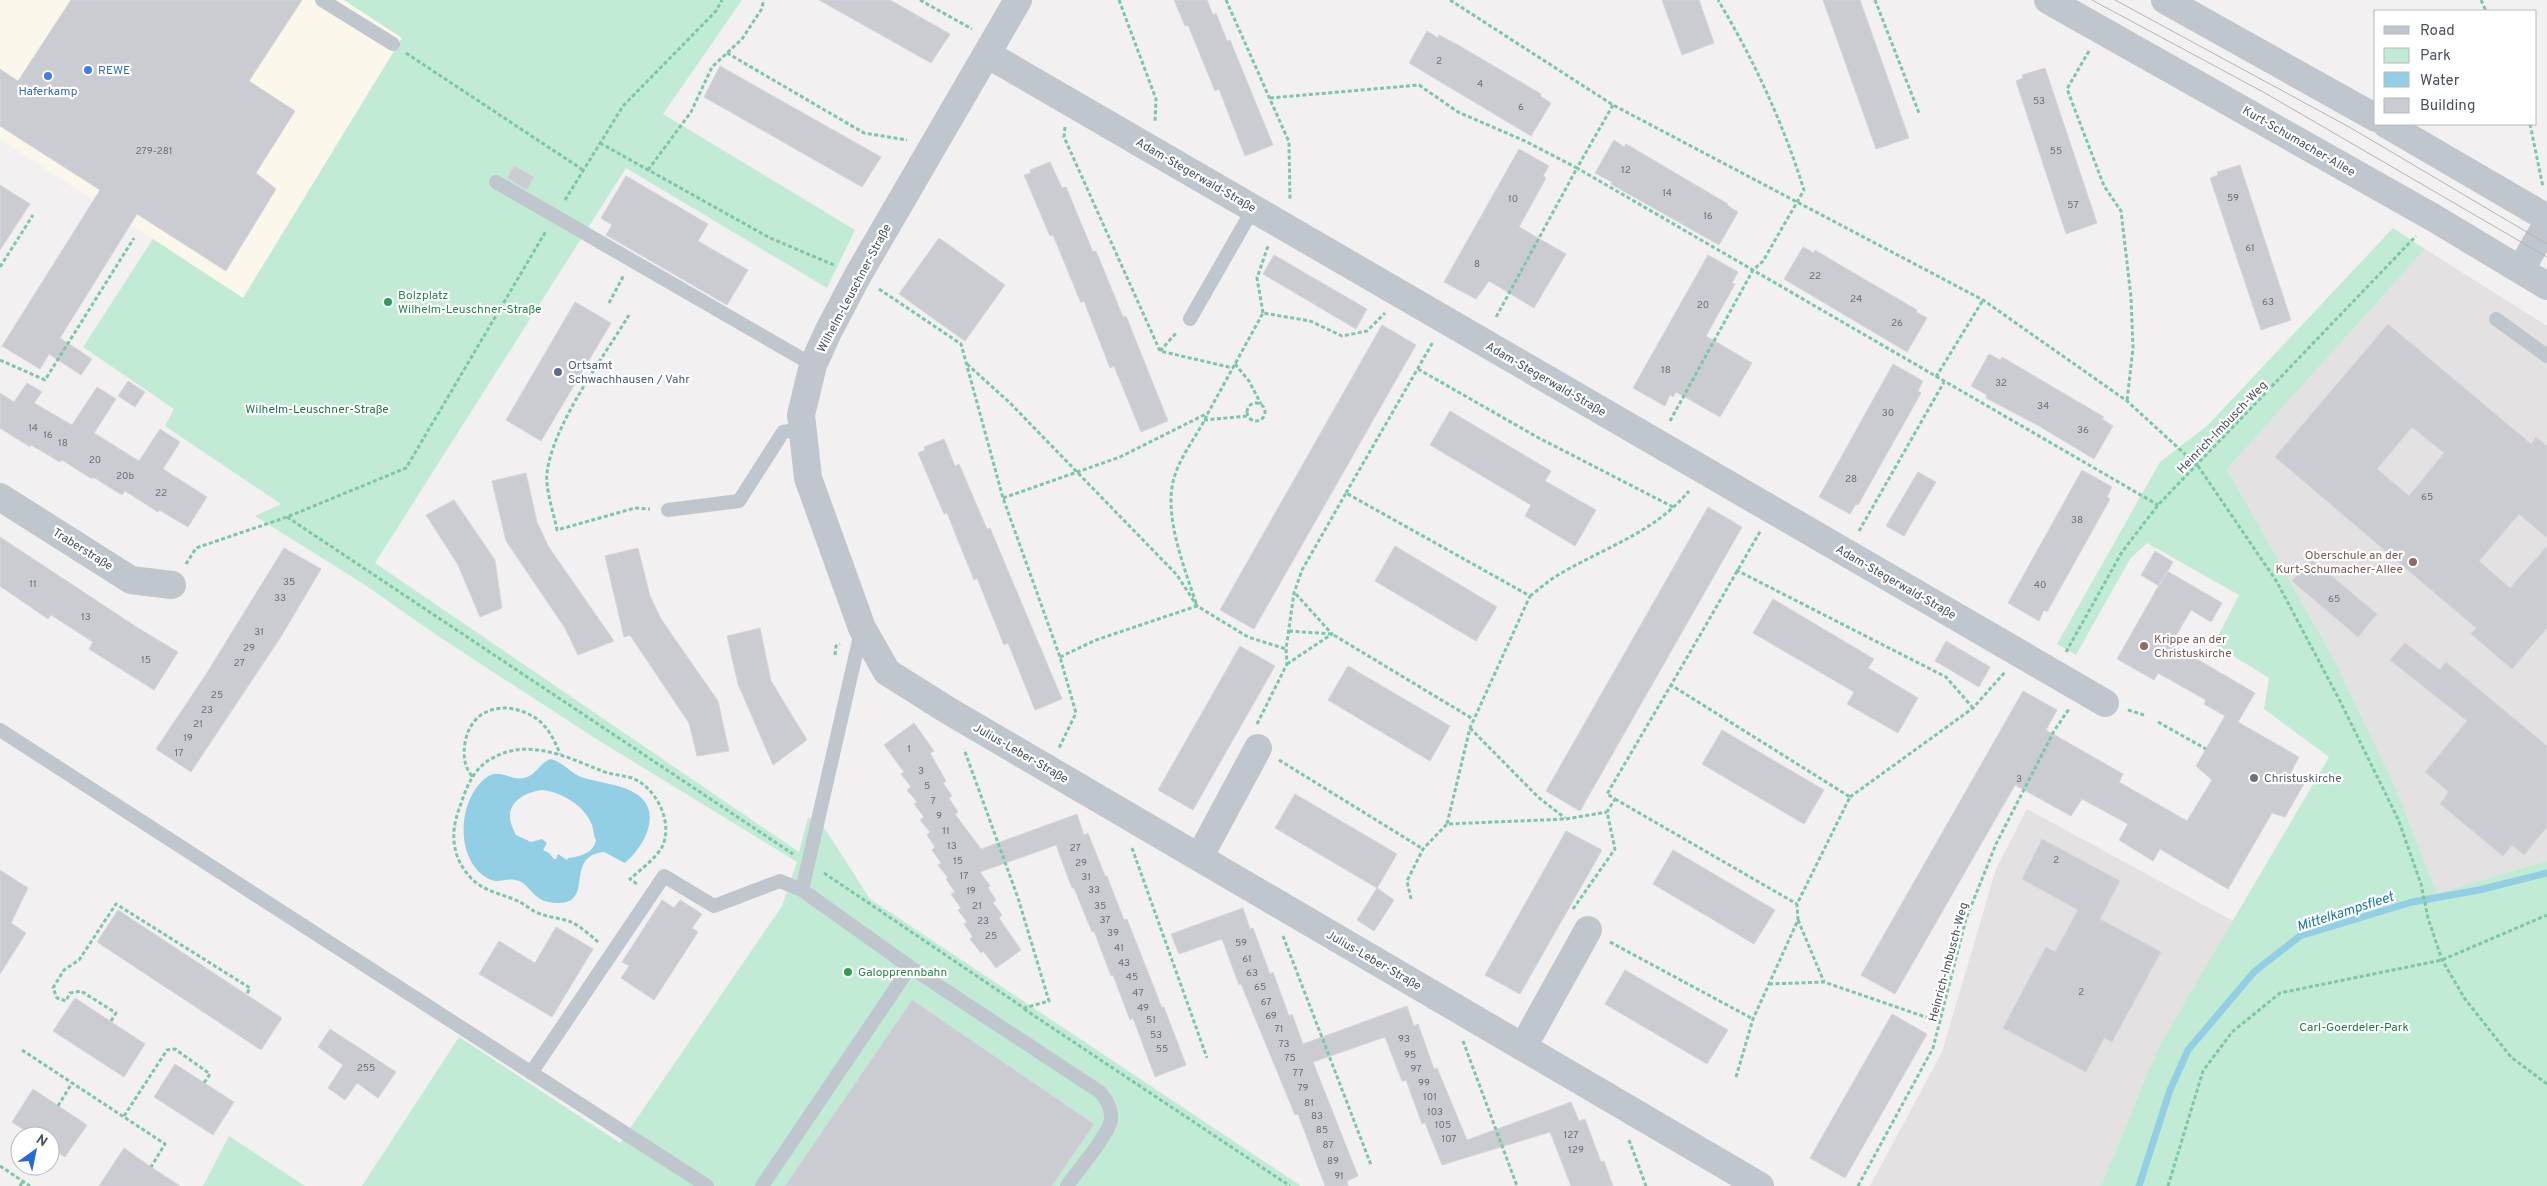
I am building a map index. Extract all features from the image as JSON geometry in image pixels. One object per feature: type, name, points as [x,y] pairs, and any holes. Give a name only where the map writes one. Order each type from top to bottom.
[{"type":"street","name":"Wilhelm-Leuschner-Straße","points":[[862,628],[808,478],[801,429],[801,415],[813,365],[858,275],[1018,0]]},
{"type":"street","name":"Kurt-Schumacher-Allee","points":[[2048,0],[2434,218],[2547,286]]},
{"type":"street","points":[[2165,0],[2374,117]]},
{"type":"street","name":"Adam-Stegerwald-Straße","points":[[991,48],[1068,101],[2105,703]]},
{"type":"street","points":[[2388,125],[2547,218]]},
{"type":"street","points":[[2521,269],[2547,224]]},
{"type":"street","name":"Traberstraße","points":[[0,497],[132,580],[172,586]]},
{"type":"street","name":"Julius-Leber-Straße","points":[[862,628],[887,672],[1760,1186]]},
{"type":"street","points":[[1200,856],[1258,748]]},
{"type":"street","points":[[1522,1047],[1588,930]]},
{"type":"lane","points":[[322,0],[393,44]]},
{"type":"lane","points":[[496,182],[813,365]]},
{"type":"lane","points":[[1190,319],[1273,220]]},
{"type":"lane","points":[[2496,319],[2547,356]]},
{"type":"lane","points":[[668,510],[739,501],[783,432],[801,429]]},
{"type":"lane","points":[[802,890],[862,628]]},
{"type":"lane","points":[[0,730],[707,1186]]},
{"type":"lane","points":[[530,1073],[664,876],[714,906],[780,881],[802,890],[910,967],[1100,1092],[1107,1100],[1111,1121],[1105,1133],[1067,1186]]},
{"type":"lane","points":[[762,1186],[910,967]]},
{"type":"path","points":[[172,586],[196,548],[287,517],[406,468],[623,106],[716,11],[722,0]]},
{"type":"path","points":[[648,170],[691,112],[712,67],[742,39],[761,10],[764,0]]},
{"type":"path","points":[[920,0],[991,48]]},
{"type":"path","points":[[1119,0],[1156,99],[1154,151]]},
{"type":"path","points":[[1197,606],[1180,550],[1172,509],[1174,478],[1184,454],[1263,313],[1258,278],[1273,220],[1289,142],[1226,0]]},
{"type":"path","points":[[1450,0],[1612,106],[1983,300],[2127,400],[2198,466],[2281,590],[2340,701],[2398,818],[2421,884],[2428,918],[2442,960],[2465,999],[2511,1057],[2547,1084]]},
{"type":"path","points":[[1658,444],[1753,270],[1763,261],[1804,190],[1789,142],[1743,42],[1718,0]]},
{"type":"path","points":[[1874,0],[1919,113]]},
{"type":"path","points":[[2102,29],[2067,89],[2104,186],[2121,211],[2131,297],[2132,348],[2127,400]]},
{"type":"path","points":[[393,44],[583,170]]},
{"type":"path","points":[[727,53],[864,133],[935,144]]},
{"type":"path","points":[[1270,98],[1419,85],[1458,112],[1525,141],[1577,168],[2158,505]]},
{"type":"path","points":[[1068,101],[1064,137],[1160,351]]},
{"type":"path","points":[[1483,342],[1612,106]]},
{"type":"path","points":[[2530,125],[2543,188]]},
{"type":"path","points":[[600,143],[770,238],[858,275],[962,344],[1003,498],[1060,657],[1076,713],[1049,769]]},
{"type":"path","points":[[0,267],[33,215]]},
{"type":"path","name":"Heinrich-Imbusch-Weg","points":[[2053,673],[2122,552],[2158,505],[2198,466],[2434,218]]},
{"type":"path","points":[[0,360],[45,380],[134,238]]},
{"type":"path","points":[[609,303],[632,260]]},
{"type":"path","points":[[1263,313],[1310,321],[1342,336],[1367,331],[1404,296]]},
{"type":"path","points":[[1936,377],[1983,300]]},
{"type":"path","points":[[629,315],[573,408],[552,448],[547,476],[557,530],[636,508],[668,510]]},
{"type":"path","points":[[1160,351],[1190,319]]},
{"type":"path","points":[[1287,664],[1286,649],[1294,593],[1302,570],[1446,321]]},
{"type":"path","points":[[1160,351],[1234,366],[1249,382],[1265,410],[1262,419],[1253,420],[1248,416],[1247,410],[1256,403],[1261,404]]},
{"type":"path","points":[[967,364],[1010,403],[1177,575],[1197,606],[1248,637],[1286,649]]},
{"type":"path","points":[[1418,369],[1537,437],[1676,508]]},
{"type":"path","points":[[1846,554],[1944,382]]},
{"type":"path","points":[[1003,498],[1120,456],[1208,412]]},
{"type":"path","points":[[1204,420],[1248,416]]},
{"type":"path","points":[[1411,899],[1407,881],[1423,849],[1447,824],[1470,728],[1530,596],[1556,576],[1646,530],[1676,508],[1706,472]]},
{"type":"path","points":[[1346,493],[1530,596]]},
{"type":"path","points":[[1774,511],[1736,570],[1671,685],[1606,794],[1797,904]]},
{"type":"path","points":[[287,517],[793,854]]},
{"type":"path","points":[[1736,570],[1946,677],[1973,708]]},
{"type":"path","points":[[1294,593],[1332,634],[1474,719]]},
{"type":"path","points":[[1060,657],[1096,640],[1197,606]]},
{"type":"path","points":[[1289,631],[1332,634]]},
{"type":"path","points":[[1332,634],[1287,664],[1250,736],[1258,748],[1423,849]]},
{"type":"path","points":[[1824,982],[1798,920],[1797,904],[1850,797],[1973,708],[2021,654]]},
{"type":"path","points":[[1671,685],[1850,797]]},
{"type":"path","name":"Heinrich-Imbusch-Weg","points":[[1858,1186],[1933,1048],[1966,919],[1996,844],[2054,732],[2082,690]]},
{"type":"path","points":[[472,776],[466,768],[464,758],[466,734],[478,716],[494,709],[512,709],[538,720],[551,735],[560,754]]},
{"type":"path","points":[[2158,722],[2206,749]]},
{"type":"path","points":[[1470,728],[1538,797],[1566,819]]},
{"type":"path","points":[[613,952],[571,922],[539,914],[519,901],[498,895],[483,887],[473,880],[464,869],[452,838],[456,818],[472,776],[486,762],[503,753],[534,749],[560,754],[607,773],[632,778],[647,787],[664,818],[666,832],[658,852],[630,880],[652,895]]},
{"type":"path","points":[[963,749],[1018,898],[1049,1001],[1024,1008]]},
{"type":"path","points":[[1615,799],[1607,812],[1615,849],[1569,915],[1588,930],[1753,1018]]},
{"type":"path","points":[[1447,824],[1566,819],[1607,812]]},
{"type":"path","points":[[1131,846],[1208,1058]]},
{"type":"path","points":[[808,862],[1290,1186]]},
{"type":"path","points":[[111,1022],[116,1013],[81,990],[70,993],[66,1001],[57,998],[53,988],[64,970],[79,960],[116,904],[154,931],[250,988],[246,995]]},
{"type":"path","points":[[2168,1186],[2203,1071],[2232,1032],[2280,992],[2442,960],[2547,915]]},
{"type":"path","points":[[1736,1076],[1753,1018],[1798,920]]},
{"type":"path","points":[[1282,935],[1371,1165]]},
{"type":"path","points":[[1769,984],[1824,982],[1940,1022]]},
{"type":"path","points":[[1462,1012],[1459,1029],[1516,1186]]},
{"type":"path","points":[[124,1116],[167,1050],[175,1049],[210,1074],[204,1083]]},
{"type":"path","points":[[22,1050],[165,1144],[151,1167]]},
{"type":"path","points":[[58,1106],[72,1083]]},
{"type":"path","points":[[1629,1139],[1646,1186]]},
{"type":"path","points":[[0,1166],[30,1186]]},
{"type":"path","points":[[20,1186],[23,1181]]},
{"type":"shaded area","points":[[0,0],[344,0],[402,38],[243,298],[0,139]]},
{"type":"shaded area","name":"Oberschule an der Kurt-Schumacher-Allee","points":[[2425,249],[2547,326],[2547,861],[2437,893],[2395,786],[2332,656],[2227,469]]},
{"type":"shaded area","points":[[2027,809],[2233,921],[2158,1048],[2101,1186],[1870,1186],[1942,1052],[1996,869]]},
{"type":"green space","points":[[344,0],[742,0],[663,114],[855,230],[827,288],[626,168],[375,563],[799,852],[808,817],[825,829],[870,899],[1301,1186],[362,1186],[459,1037],[620,1143],[782,906],[797,862],[590,735],[441,638],[362,583],[255,516],[281,504],[165,426],[174,409],[83,347],[153,239],[243,298],[402,38]]},
{"type":"green space","name":"Carl-Goerdeler-Park","points":[[2393,228],[2425,249],[2227,469],[2332,656],[2395,786],[2437,893],[2547,861],[2547,1186],[2101,1186],[2158,1048],[2329,757],[2264,709],[2269,678],[2214,644],[2239,595],[2147,543],[2130,559],[2076,655],[2057,644],[2160,462],[2208,425]]},
{"type":"green space","points":[[229,1136],[305,1186],[203,1186]]},
{"type":"water","points":[[555,760],[581,777],[633,792],[643,799],[650,817],[645,838],[625,863],[604,852],[592,855],[585,862],[581,870],[575,896],[569,901],[557,903],[542,900],[525,884],[520,882],[489,879],[478,870],[470,859],[465,845],[465,814],[477,787],[487,777],[496,774],[515,778],[528,777],[547,761]],"holes":[[[550,791],[572,801],[589,818],[596,840],[592,848],[585,854],[568,858],[567,860],[558,854],[556,859],[554,859],[543,850],[547,843],[542,839],[531,842],[516,835],[510,818],[514,804],[518,799],[533,792]]]},
{"type":"building","points":[[71,0],[302,0],[249,81],[295,111],[256,173],[276,189],[226,271],[137,214],[60,338],[92,359],[81,375],[49,354],[40,369],[2,346],[100,190],[0,126],[0,69],[18,81]]},
{"type":"building","points":[[819,0],[890,0],[950,34],[931,63]]},
{"type":"building","points":[[1174,0],[1207,0],[1213,15],[1216,13],[1227,41],[1230,40],[1273,145],[1245,156],[1219,89],[1215,91],[1188,25],[1185,26]]},
{"type":"building","points":[[1662,0],[1699,0],[1714,43],[1682,55]]},
{"type":"building","points":[[1823,0],[1860,0],[1909,138],[1876,149]]},
{"type":"building","points":[[1427,31],[1438,38],[1439,35],[1460,46],[1541,94],[1540,96],[1551,103],[1531,136],[1409,63]]},
{"type":"building","points":[[720,66],[881,157],[862,187],[704,97]]},
{"type":"building","points":[[2045,68],[2097,223],[2066,234],[2016,81],[2023,78],[2022,75]]},
{"type":"building","points":[[1614,140],[1624,147],[1626,144],[1728,204],[1738,212],[1719,245],[1595,173]]},
{"type":"building","points":[[1519,149],[1549,166],[1543,176],[1546,178],[1519,227],[1566,254],[1534,308],[1489,281],[1476,299],[1444,282]]},
{"type":"building","points":[[1050,162],[1062,188],[1066,187],[1093,252],[1096,251],[1123,317],[1126,316],[1168,421],[1141,432],[1114,366],[1110,368],[1084,301],[1081,303],[1053,235],[1050,236],[1024,175],[1031,173],[1030,170]]},
{"type":"building","points":[[2240,165],[2291,320],[2261,330],[2210,178],[2218,175],[2217,172]]},
{"type":"building","points":[[514,166],[534,177],[527,190],[507,178]]},
{"type":"building","points":[[626,176],[708,224],[698,241],[748,270],[727,305],[606,235],[612,225],[601,218]]},
{"type":"building","points":[[0,185],[30,204],[0,250]]},
{"type":"building","points":[[939,238],[1005,285],[965,341],[899,294]]},
{"type":"building","points":[[1803,247],[1814,253],[1815,250],[1917,310],[1916,312],[1927,318],[1907,352],[1784,279]]},
{"type":"building","points":[[1274,255],[1367,309],[1356,329],[1263,274]]},
{"type":"building","points":[[1708,255],[1738,272],[1732,283],[1735,284],[1706,336],[1752,363],[1720,417],[1676,392],[1673,397],[1670,395],[1665,406],[1633,388]]},
{"type":"building","name":"Ortsamt Schwachhausen / Vahr","points":[[575,302],[611,323],[541,441],[506,420]]},
{"type":"building","points":[[2388,324],[2531,444],[2536,437],[2547,446],[2547,538],[2519,514],[2479,561],[2510,588],[2547,546],[2547,628],[2512,669],[2471,634],[2476,628],[2275,457]],"holes":[[[2412,427],[2444,453],[2409,496],[2377,469]]]},
{"type":"building","points":[[1382,325],[1416,345],[1254,629],[1220,610]]},
{"type":"building","points":[[1989,354],[2000,360],[2002,357],[2104,417],[2102,419],[2113,426],[2094,459],[2039,426],[1986,398],[1987,395],[1971,386]]},
{"type":"building","points":[[1893,364],[1923,381],[1918,391],[1921,393],[1858,505],[1856,504],[1850,514],[1819,497]]},
{"type":"building","points":[[128,381],[145,392],[135,407],[118,396]]},
{"type":"building","points":[[27,383],[42,392],[34,403],[72,425],[97,387],[116,399],[94,433],[139,461],[160,429],[180,442],[163,469],[207,497],[188,527],[159,510],[158,512],[125,491],[122,495],[62,460],[60,462],[31,445],[30,447],[0,428],[0,393],[14,402]]},
{"type":"building","points":[[1450,411],[1551,471],[1545,481],[1596,510],[1575,546],[1525,516],[1531,505],[1430,445]]},
{"type":"building","points":[[944,439],[955,466],[959,464],[987,529],[990,528],[1062,699],[1035,710],[1008,643],[1004,645],[977,578],[974,580],[947,513],[944,514],[918,453],[925,450],[924,447]]},
{"type":"building","points":[[2082,470],[2112,487],[2107,497],[2110,499],[2047,612],[2044,610],[2039,621],[2008,603]]},
{"type":"building","points":[[1918,472],[1936,482],[1904,536],[1886,526]]},
{"type":"building","points":[[526,473],[537,522],[548,546],[614,641],[578,655],[565,628],[506,541],[492,481]]},
{"type":"building","points":[[454,500],[495,560],[502,608],[480,617],[458,565],[426,515]]},
{"type":"building","points":[[1708,507],[1742,527],[1580,811],[1546,791]]},
{"type":"building","points":[[0,537],[138,628],[178,652],[154,690],[89,649],[93,642],[51,615],[48,619],[0,586]]},
{"type":"building","points":[[1395,546],[1497,607],[1476,641],[1375,581]]},
{"type":"building","points":[[284,548],[321,569],[282,635],[191,772],[156,749],[205,676]]},
{"type":"building","points":[[638,548],[650,596],[661,619],[718,701],[729,751],[697,756],[689,723],[630,635],[624,637],[605,556]]},
{"type":"building","points":[[2155,551],[2173,562],[2159,586],[2141,575]]},
{"type":"building","points":[[2311,559],[2377,614],[2358,637],[2292,581]]},
{"type":"building","points":[[2167,571],[2222,603],[2211,622],[2191,610],[2171,644],[2255,693],[2238,722],[2299,757],[2291,772],[2305,782],[2285,817],[2272,813],[2228,889],[2160,849],[2153,861],[2119,840],[2128,824],[2082,799],[2071,816],[2015,785],[1895,994],[1861,975],[2023,691],[2057,710],[2046,730],[2123,774],[2119,782],[2187,821],[2212,780],[2196,766],[2225,716],[2204,704],[2206,700],[2158,673],[2154,680],[2117,659]]},
{"type":"building","points":[[1773,599],[1874,659],[1868,668],[1918,698],[1898,733],[1847,704],[1854,692],[1753,633]]},
{"type":"building","points":[[760,628],[771,681],[807,740],[773,765],[738,684],[727,636]]},
{"type":"building","points":[[1946,641],[1990,667],[1979,687],[1935,661]]},
{"type":"building","points":[[2405,643],[2440,670],[2446,662],[2547,746],[2547,827],[2524,855],[2512,845],[2503,856],[2440,804],[2449,792],[2425,772],[2467,721],[2390,660]]},
{"type":"building","points":[[1240,646],[1275,666],[1193,810],[1158,790]]},
{"type":"building","points":[[1348,666],[1450,726],[1430,761],[1328,700]]},
{"type":"building","points":[[914,723],[934,751],[930,753],[946,781],[943,783],[952,796],[949,798],[958,812],[955,814],[981,849],[1077,814],[1084,835],[1088,833],[1124,920],[1127,919],[1186,1065],[1155,1077],[1133,1018],[1130,1020],[1094,931],[1092,932],[1074,888],[1072,888],[1056,845],[980,872],[990,886],[988,888],[996,900],[993,903],[1002,915],[999,918],[1021,950],[996,968],[983,951],[981,953],[970,939],[973,937],[964,924],[967,922],[958,910],[961,908],[951,894],[955,892],[946,879],[948,878],[938,865],[941,863],[932,850],[935,847],[927,835],[930,832],[920,820],[924,817],[914,804],[917,802],[907,790],[911,787],[901,774],[904,772],[884,745]]},
{"type":"building","points":[[1722,730],[1824,790],[1804,824],[1702,764]]},
{"type":"building","points":[[1295,794],[1397,854],[1377,888],[1275,828]]},
{"type":"building","points":[[1566,831],[1602,850],[1520,994],[1485,975]]},
{"type":"building","points":[[2042,839],[2120,881],[2100,919],[2161,952],[2112,1042],[2104,1038],[2086,1072],[2003,1028],[2046,947],[2055,952],[2078,910],[2022,879]]},
{"type":"building","points":[[1673,850],[1775,910],[1754,944],[1653,884]]},
{"type":"building","points":[[0,870],[28,888],[11,923],[26,933],[0,974]]},
{"type":"building","points":[[1377,888],[1394,900],[1374,931],[1357,920]]},
{"type":"building","points":[[662,900],[674,908],[680,900],[702,914],[692,928],[698,932],[654,1000],[621,978],[629,966],[622,962]]},
{"type":"building","points":[[1243,908],[1250,929],[1253,928],[1270,974],[1273,972],[1289,1016],[1292,1014],[1303,1044],[1407,1006],[1414,1026],[1418,1024],[1434,1069],[1437,1068],[1467,1140],[1571,1102],[1579,1121],[1585,1119],[1601,1162],[1604,1161],[1613,1186],[1571,1186],[1550,1132],[1442,1165],[1425,1123],[1422,1124],[1406,1080],[1402,1081],[1385,1037],[1313,1062],[1358,1176],[1347,1181],[1348,1186],[1325,1186],[1298,1114],[1295,1115],[1241,984],[1239,985],[1222,939],[1179,954],[1171,934]]},
{"type":"building","points":[[118,910],[282,1018],[261,1050],[97,942]]},
{"type":"building","points":[[556,927],[593,949],[552,1017],[479,974],[499,941],[535,963]]},
{"type":"building","points":[[1625,970],[1728,1030],[1707,1064],[1605,1004]]},
{"type":"building","points":[[75,998],[145,1044],[124,1077],[53,1031]]},
{"type":"building","points":[[912,1000],[1094,1124],[1052,1186],[785,1186]]},
{"type":"building","points":[[1892,1014],[1927,1034],[1845,1178],[1810,1158]]},
{"type":"building","points":[[330,1029],[396,1072],[378,1098],[357,1083],[345,1100],[328,1088],[343,1065],[318,1047]]},
{"type":"building","points":[[175,1064],[234,1102],[213,1135],[154,1097]]},
{"type":"building","points":[[33,1089],[87,1125],[65,1157],[60,1154],[60,1126],[18,1126],[12,1122]]},
{"type":"building","points":[[124,1148],[151,1167],[180,1186],[99,1186]]},
{"type":"waterway","name":"Mittelkampsfleet","points":[[2139,1186],[2170,1090],[2188,1050],[2254,972],[2300,936],[2412,902],[2479,890],[2547,873]]},
{"type":"tram line","points":[[2092,0],[2265,93],[2547,257]]},
{"type":"tram line","points":[[2115,0],[2351,128],[2547,244]]},
{"type":"place","name":"REWE","points":[[88,70]]},
{"type":"place","name":"Haferkamp","points":[[48,76]]},
{"type":"place","name":"Bolzplatz Wilhelm-Leuschner-Straße","points":[[388,302]]},
{"type":"place","name":"Ortsamt Schwachhausen / Vahr","points":[[558,372]]},
{"type":"place","name":"Oberschule an der Kurt-Schumacher-Allee","points":[[2413,562]]},
{"type":"place","name":"Krippe an der Christuskirche","points":[[2144,646]]},
{"type":"place","name":"Christuskirche","points":[[2254,778]]},
{"type":"place","name":"Galopprennbahn","points":[[848,972]]}]
